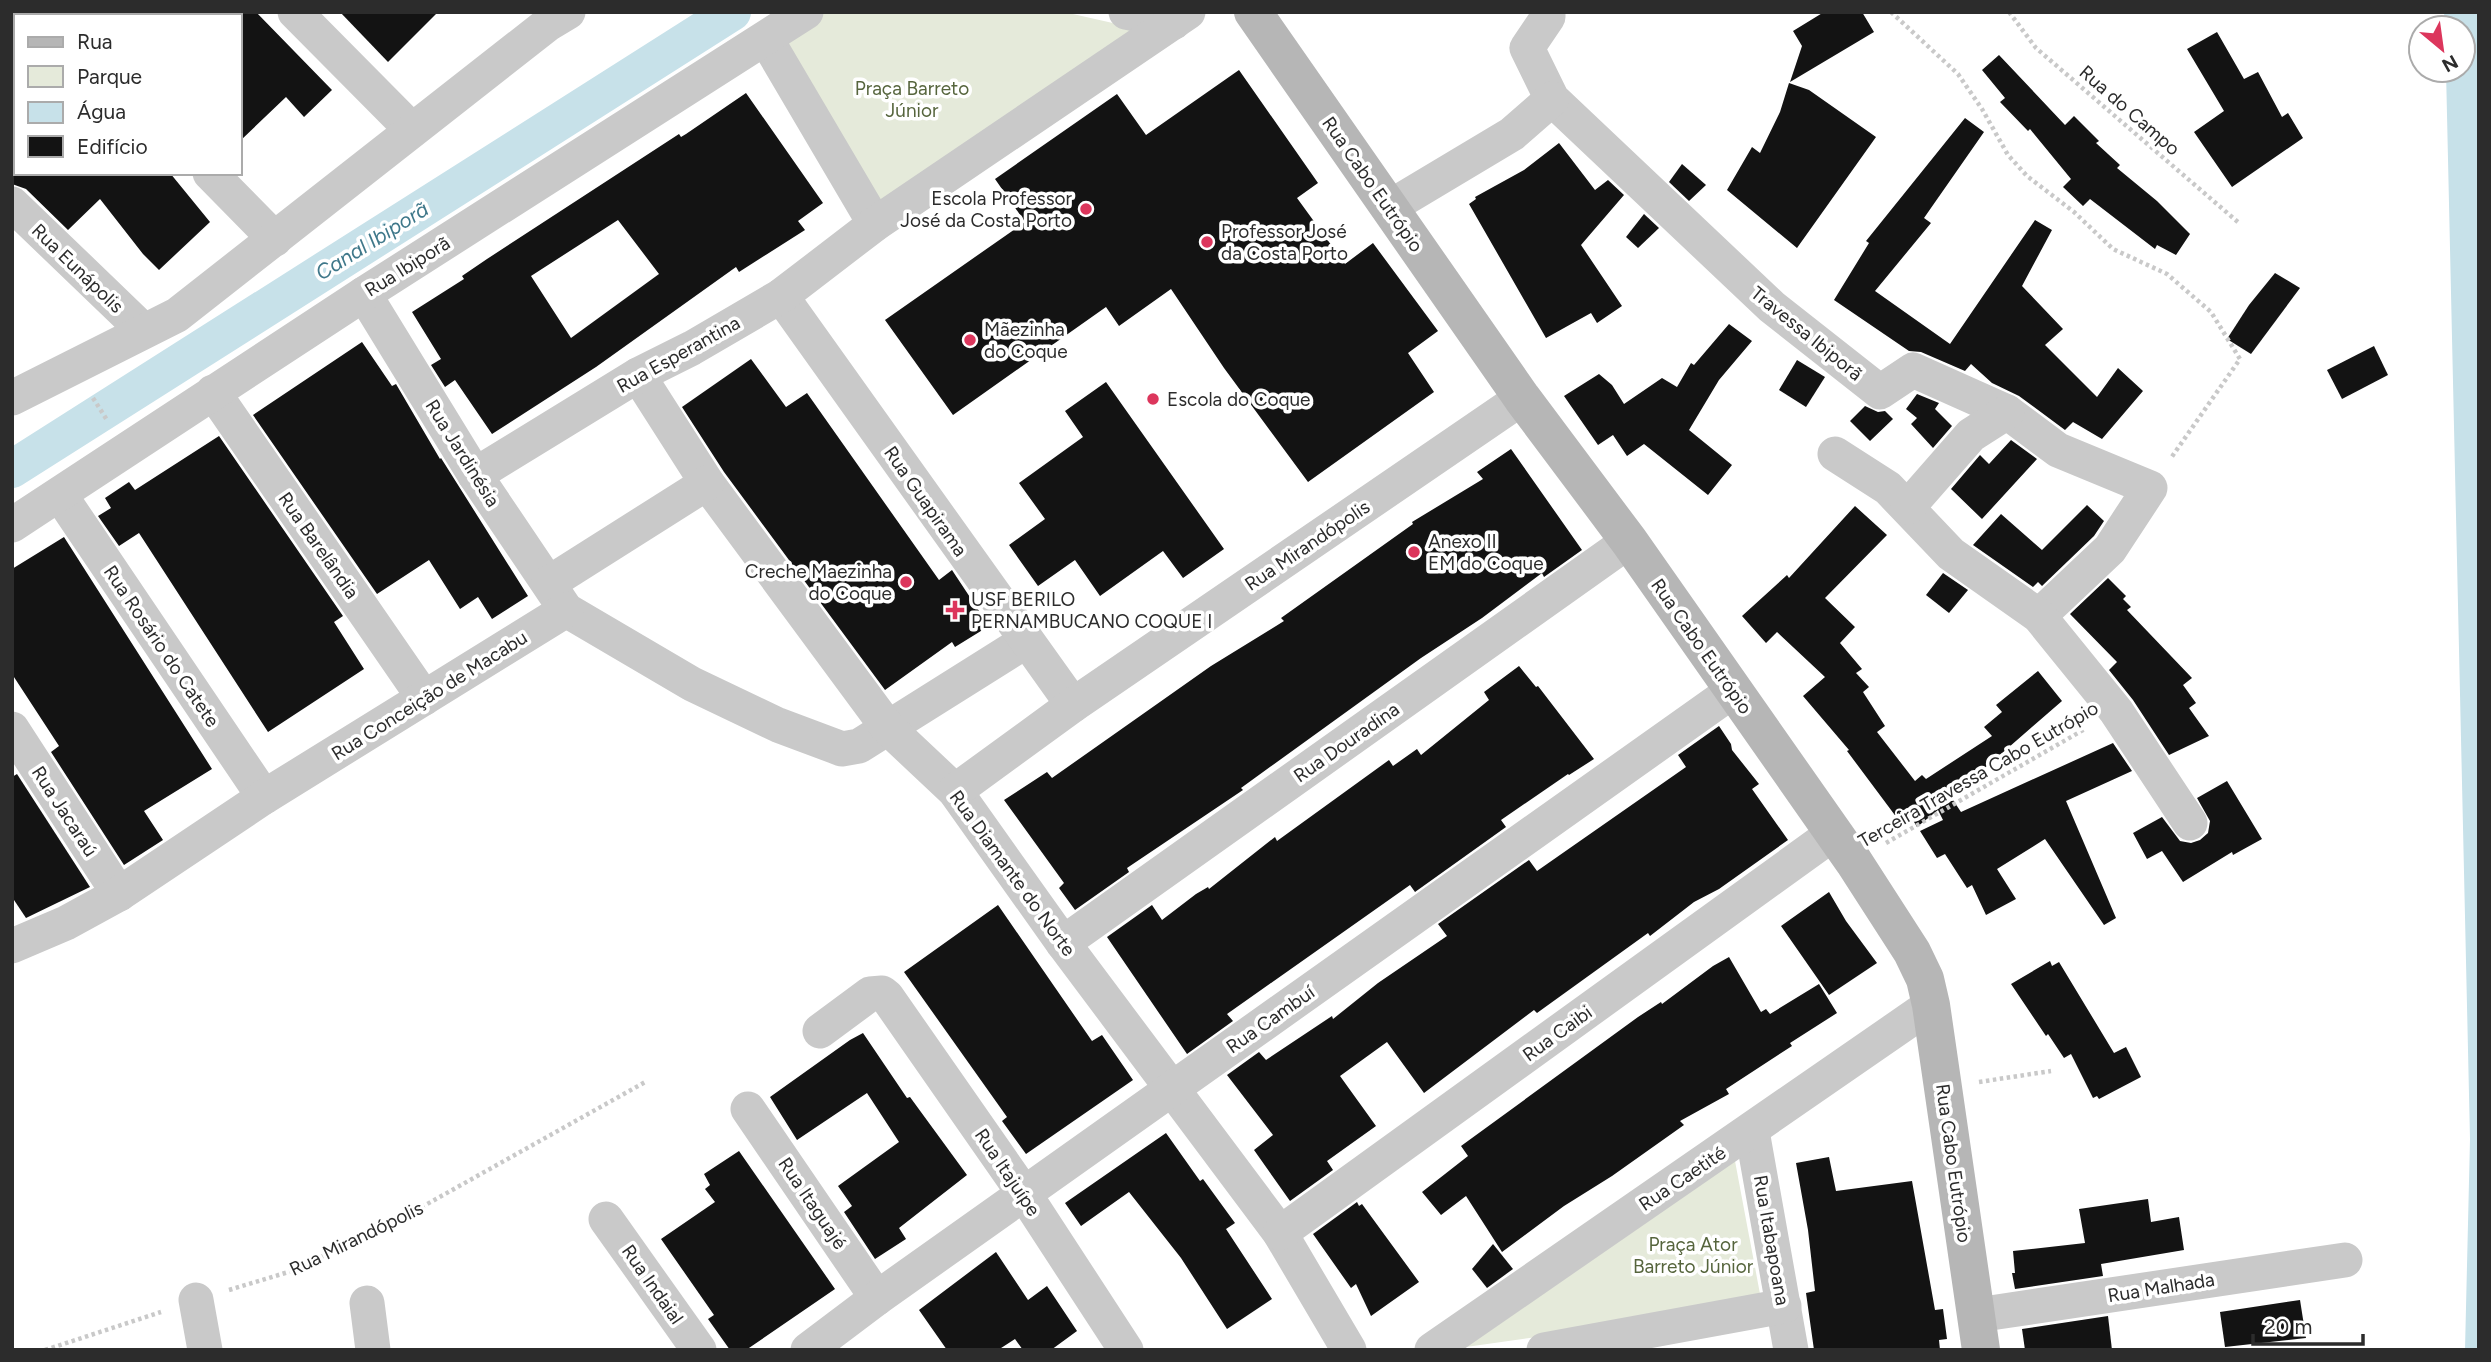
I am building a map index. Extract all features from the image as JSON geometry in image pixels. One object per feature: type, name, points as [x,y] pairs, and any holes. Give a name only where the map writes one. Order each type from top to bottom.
[{"type":"street","points":[[295,12],[412,130]]},
{"type":"street","name":"Rua Ibiporã","points":[[12,525],[364,294],[806,12]]},
{"type":"street","points":[[1126,12],[1181,17]]},
{"type":"street","name":"Rua Cabo Eutrópio","points":[[1253,12],[1522,398],[1629,541],[1844,847],[1912,952],[1925,979],[1931,1005],[1979,1332]]},
{"type":"street","name":"Travessa Ibiporã","points":[[1548,12],[1548,17],[1527,48],[1552,99],[1763,298],[1880,392],[1913,370],[2007,412],[2058,450],[2150,488]]},
{"type":"street","points":[[12,398],[177,315],[412,130],[551,16]]},
{"type":"street","name":"Rua Esperantina","points":[[475,475],[638,375],[692,348],[781,296],[875,224],[1181,17]]},
{"type":"street","points":[[766,39],[875,224]]},
{"type":"street","points":[[1390,207],[1512,134],[1552,99]]},
{"type":"street","points":[[212,175],[275,239]]},
{"type":"street","name":"Rua Eunápolis","points":[[12,204],[144,331]]},
{"type":"street","name":"Rua Jardinésia","points":[[364,294],[475,475],[558,596]]},
{"type":"street","name":"Rua Guapirama","points":[[781,296],[1073,705]]},
{"type":"street","name":"Rua Diamante do Norte","points":[[638,375],[874,737],[955,791],[1063,943],[1280,1233],[1349,1350]]},
{"type":"street","name":"Rua Barelândia","points":[[213,392],[424,698]]},
{"type":"street","name":"Rua Mirandópolis","points":[[955,791],[1073,705],[1522,398]]},
{"type":"street","points":[[1908,507],[1971,435],[2007,412]]},
{"type":"street","points":[[1835,454],[1888,488],[1951,554],[2039,616],[2116,711],[2190,823]]},
{"type":"street","name":"Rua Conceição de Macabu","points":[[12,946],[66,923],[119,894],[264,797],[424,698],[707,483]]},
{"type":"street","points":[[2039,616],[2110,549],[2150,488]]},
{"type":"street","name":"Rua Rosário do Catete","points":[[60,495],[264,797]]},
{"type":"street","name":"Rua Douradina","points":[[1063,943],[1629,541]]},
{"type":"street","points":[[558,596],[692,684],[778,725],[842,749],[874,737],[1026,641]]},
{"type":"street","name":"Rua Cambuí","points":[[808,1350],[877,1298],[1734,691]]},
{"type":"street","name":"Rua Jacaraú","points":[[12,729],[119,894]]},
{"type":"street","name":"Rua Caibi","points":[[1280,1233],[1844,847]]},
{"type":"street","name":"Rua Itajuípe","points":[[820,1031],[870,994],[882,993],[887,997],[1025,1195],[1126,1350]]},
{"type":"street","name":"Rua Caetité","points":[[1432,1350],[1931,1005]]},
{"type":"street","name":"Rua Itaguajé","points":[[748,1109],[877,1298]]},
{"type":"street","name":"Rua Itabapoana","points":[[1752,1131],[1791,1350]]},
{"type":"street","name":"Rua Indaial","points":[[606,1219],[699,1350]]},
{"type":"street","name":"Rua Malhada","points":[[1979,1332],[2345,1260]]},
{"type":"street","points":[[196,1300],[205,1350]]},
{"type":"street","points":[[367,1303],[373,1350]]},
{"type":"street","points":[[1544,1350],[1784,1306]]},
{"type":"path","points":[[1891,12],[1958,74],[1983,109],[2008,155],[2027,176],[2074,212],[2113,249],[2167,274],[2185,289],[2211,312],[2240,359],[2150,488]]},
{"type":"path","name":"Rua do Campo","points":[[2009,12],[2036,48],[2239,223]]},
{"type":"path","points":[[89,392],[110,425]]},
{"type":"path","name":"Terceira Travessa Cabo Eutrópio","points":[[1844,847],[2116,711]]},
{"type":"path","points":[[1943,1087],[2051,1071]]},
{"type":"path","name":"Rua Mirandópolis","points":[[45,1350],[295,1270],[420,1208],[647,1081]]},
{"type":"green space","name":"Praça Barreto Júnior","points":[[787,12],[1064,12],[1157,33],[887,221],[763,23]]},
{"type":"green space","name":"Praça Ator Barreto Júnior","points":[[1735,1161],[1760,1294],[1580,1331],[1466,1347]]},
{"type":"water","points":[[2479,12],[2479,1350],[2465,1350],[2470,1139],[2446,84],[2477,84],[2477,14],[2444,14]]},
{"type":"building","points":[[256,12],[332,90],[304,117],[286,97],[242,139],[242,14]]},
{"type":"building","points":[[340,12],[438,12],[388,62]]},
{"type":"building","points":[[1824,12],[1862,12],[1874,32],[1790,82],[1802,46],[1793,31]]},
{"type":"building","points":[[2217,32],[2244,79],[2258,72],[2282,117],[2288,113],[2303,138],[2232,187],[2194,132],[2224,111],[2187,49]]},
{"type":"building","points":[[1999,55],[2065,125],[2074,116],[2099,141],[2096,143],[2120,165],[2117,168],[2157,201],[2190,234],[2176,255],[2157,245],[2155,249],[2090,199],[2083,206],[2063,187],[2071,179],[2030,129],[2028,131],[2000,102],[2005,98],[1982,70]]},
{"type":"building","name":"Professor José da Costa Porto","points":[[1239,70],[1318,183],[1297,198],[1345,264],[1373,243],[1438,331],[1408,353],[1434,392],[1308,482],[1224,368],[1171,289],[1119,326],[1106,307],[953,415],[885,320],[1025,222],[995,179],[1117,94],[1146,135]]},
{"type":"building","points":[[1789,83],[1809,90],[1876,137],[1797,248],[1727,190],[1752,147],[1760,153],[1780,112]]},
{"type":"building","points":[[746,93],[823,203],[798,221],[805,230],[739,272],[736,267],[596,367],[492,434],[455,380],[445,387],[431,365],[441,359],[412,312],[464,279],[462,276],[487,259]],"holes":[[[618,220],[659,274],[571,338],[531,276]]]},
{"type":"building","points":[[1965,118],[1984,132],[1924,218],[1931,223],[1875,291],[1950,344],[2035,220],[2052,230],[2022,286],[2063,329],[2045,345],[2097,397],[2118,368],[2143,391],[2102,439],[2073,422],[2065,430],[2019,396],[1992,383],[1971,364],[1965,371],[1921,352],[1909,351],[1834,300],[1869,243],[1866,241]]},
{"type":"building","points":[[1559,143],[1595,190],[1608,180],[1624,195],[1581,245],[1622,306],[1597,323],[1591,313],[1546,338],[1469,204],[1475,197],[1524,170]]},
{"type":"building","points":[[1682,164],[1706,185],[1689,201],[1669,182]]},
{"type":"building","points":[[12,173],[172,175],[210,222],[159,270],[100,199],[68,230],[26,189],[12,184]]},
{"type":"building","points":[[1644,214],[1659,228],[1638,248],[1626,237]]},
{"type":"building","points":[[2275,273],[2300,288],[2251,354],[2227,339],[2249,305]]},
{"type":"building","points":[[1729,324],[1752,341],[1719,380],[1689,430],[1732,465],[1708,495],[1644,444],[1627,456],[1613,435],[1598,445],[1564,396],[1599,374],[1612,385],[1624,404],[1662,378],[1677,387],[1691,363],[1694,365]]},
{"type":"building","points":[[362,342],[392,386],[396,384],[440,459],[528,596],[492,619],[478,597],[460,609],[429,560],[377,594],[253,415]]},
{"type":"building","points":[[2374,346],[2388,375],[2342,399],[2327,370]]},
{"type":"building","points":[[751,359],[786,407],[807,393],[939,580],[952,570],[989,626],[955,647],[952,642],[885,690],[724,472],[682,407]]},
{"type":"building","points":[[1797,360],[1825,377],[1806,407],[1779,390]]},
{"type":"building","points":[[1106,382],[1224,549],[1183,578],[1163,551],[1100,596],[1075,560],[1038,586],[1009,545],[1045,519],[1019,483],[1083,437],[1065,411]]},
{"type":"building","points":[[1917,394],[1939,403],[1935,409],[1952,426],[1933,448],[1911,424],[1917,418],[1906,409]]},
{"type":"building","points":[[1865,406],[1878,412],[1885,411],[1893,419],[1870,441],[1850,421]]},
{"type":"building","points":[[219,436],[343,616],[334,622],[364,669],[268,732],[139,533],[119,546],[98,516],[111,508],[105,498],[129,482],[135,490]]},
{"type":"building","points":[[2011,440],[2037,459],[1982,519],[1951,489],[1980,455],[1989,464]]},
{"type":"building","points":[[1511,449],[1582,550],[1544,577],[1542,573],[1482,618],[1421,658],[1241,788],[1243,790],[1127,868],[1129,872],[1075,910],[1059,888],[1064,883],[1004,800],[1047,772],[1052,778],[1211,666],[1284,621],[1281,618],[1413,524],[1412,522],[1483,479],[1477,472]]},
{"type":"building","points":[[2087,505],[2104,521],[2094,536],[2042,586],[2038,582],[2033,587],[1973,545],[2001,514],[2042,550]]},
{"type":"building","points":[[1855,506],[1887,535],[1825,598],[1855,627],[1840,643],[1862,669],[1856,673],[1869,687],[1863,692],[1885,726],[1877,732],[1915,781],[1922,775],[1926,779],[1992,736],[1984,727],[2002,712],[1996,705],[2038,671],[2062,701],[1939,808],[1953,800],[1961,812],[2113,743],[2132,771],[2066,801],[2116,918],[2104,925],[2045,839],[1997,869],[2016,899],[1986,915],[1972,885],[1967,888],[1945,854],[1937,858],[1920,831],[1943,820],[1938,810],[1917,827],[1910,815],[1900,822],[1847,751],[1849,750],[1803,696],[1825,677],[1777,632],[1766,643],[1742,616],[1787,575],[1789,578]]},
{"type":"building","points":[[64,537],[212,769],[144,811],[163,840],[124,865],[51,752],[59,746],[12,674],[12,569]]},
{"type":"building","points":[[1943,573],[1968,590],[1949,613],[1926,595]]},
{"type":"building","points":[[2108,578],[2126,596],[2123,599],[2131,607],[2127,610],[2192,678],[2183,685],[2196,703],[2189,708],[2209,736],[2169,755],[2133,700],[2109,670],[2117,662],[2070,614]]},
{"type":"building","points":[[1519,666],[1536,687],[1538,686],[1594,759],[1501,820],[1506,827],[1415,892],[1410,885],[1227,1014],[1233,1021],[1187,1054],[1107,937],[1152,905],[1162,920],[1196,894],[1208,887],[1209,889],[1275,837],[1277,841],[1389,760],[1393,766],[1417,749],[1421,755],[1489,700],[1484,692]]},
{"type":"building","points":[[1719,726],[1732,750],[1759,784],[1752,789],[1788,840],[1719,889],[1694,902],[1650,936],[1648,933],[1537,1013],[1534,1010],[1424,1093],[1387,1042],[1340,1076],[1376,1126],[1327,1161],[1333,1170],[1290,1201],[1254,1150],[1273,1135],[1227,1075],[1259,1052],[1266,1060],[1332,1016],[1333,1019],[1378,983],[1447,936],[1438,924],[1529,860],[1537,871],[1686,767],[1678,755]]},
{"type":"building","points":[[17,774],[90,887],[26,918],[12,897],[12,777]]},
{"type":"building","points":[[2227,781],[2262,839],[2233,855],[2232,852],[2183,882],[2162,851],[2147,859],[2133,833],[2162,817],[2180,841],[2191,843],[2200,840],[2208,833],[2210,821],[2197,798]]},
{"type":"building","points":[[1829,892],[1846,921],[1877,963],[1829,995],[1781,926]]},
{"type":"building","points":[[998,905],[1092,1041],[1102,1035],[1133,1080],[1026,1154],[1002,1121],[1007,1117],[904,972]]},
{"type":"building","points":[[1729,957],[1761,1012],[1766,1009],[1770,1014],[1819,984],[1837,1013],[1726,1089],[1729,1094],[1680,1121],[1684,1125],[1564,1206],[1502,1252],[1466,1196],[1441,1215],[1422,1192],[1468,1156],[1461,1146],[1638,1017],[1661,1002],[1662,1004]]},
{"type":"building","points":[[2050,961],[2052,966],[2059,962],[2114,1053],[2126,1047],[2141,1077],[2099,1099],[2097,1096],[2093,1098],[2071,1054],[2064,1058],[2011,984]]},
{"type":"building","points":[[863,1033],[907,1098],[910,1097],[967,1175],[899,1228],[906,1239],[875,1259],[844,1212],[852,1206],[838,1186],[899,1142],[867,1093],[797,1140],[770,1097]]},
{"type":"building","points":[[1166,1133],[1200,1181],[1203,1179],[1235,1223],[1226,1229],[1272,1299],[1227,1329],[1181,1258],[1129,1192],[1081,1226],[1065,1203]]},
{"type":"building","points":[[739,1151],[835,1289],[746,1350],[730,1350],[708,1319],[714,1315],[661,1239],[715,1202],[705,1189],[710,1185],[704,1174]]},
{"type":"building","points":[[1829,1157],[1836,1191],[1912,1181],[1935,1310],[1943,1309],[1947,1339],[1939,1340],[1940,1350],[1814,1350],[1806,1293],[1815,1291],[1796,1163]]},
{"type":"building","points":[[2148,1199],[2151,1222],[2179,1217],[2184,1250],[2101,1264],[2103,1276],[2015,1289],[2012,1273],[2015,1273],[2013,1251],[2085,1243],[2079,1209]]},
{"type":"building","points":[[1357,1202],[1359,1206],[1362,1204],[1419,1282],[1371,1316],[1356,1284],[1351,1288],[1313,1234]]},
{"type":"building","points":[[1493,1244],[1513,1269],[1487,1288],[1472,1269]]},
{"type":"building","points":[[996,1252],[1028,1300],[1047,1286],[1077,1331],[1051,1350],[1023,1350],[1015,1339],[998,1350],[947,1350],[919,1310]]},
{"type":"building","points":[[2300,1300],[2306,1338],[2225,1347],[2220,1312]]},
{"type":"building","points":[[2108,1316],[2112,1350],[2025,1350],[2022,1329]]},
{"type":"waterway","name":"Canal Ibiporã","points":[[12,469],[732,12]]},
{"type":"place","name":"Escola Professor José da Costa Porto","points":[[1086,209]]},
{"type":"place","name":"Professor José da Costa Porto","points":[[1207,242]]},
{"type":"place","name":"Mãezinha do Coque","points":[[970,340]]},
{"type":"place","name":"Escola do Coque","points":[[1153,399]]},
{"type":"place","name":"Anexo II EM do Coque","points":[[1414,552]]},
{"type":"place","name":"Creche Maezinha do Coque","points":[[906,582]]},
{"type":"place","name":"USF BERILO PERNAMBUCANO COQUE I","points":[[955,610]]}]
